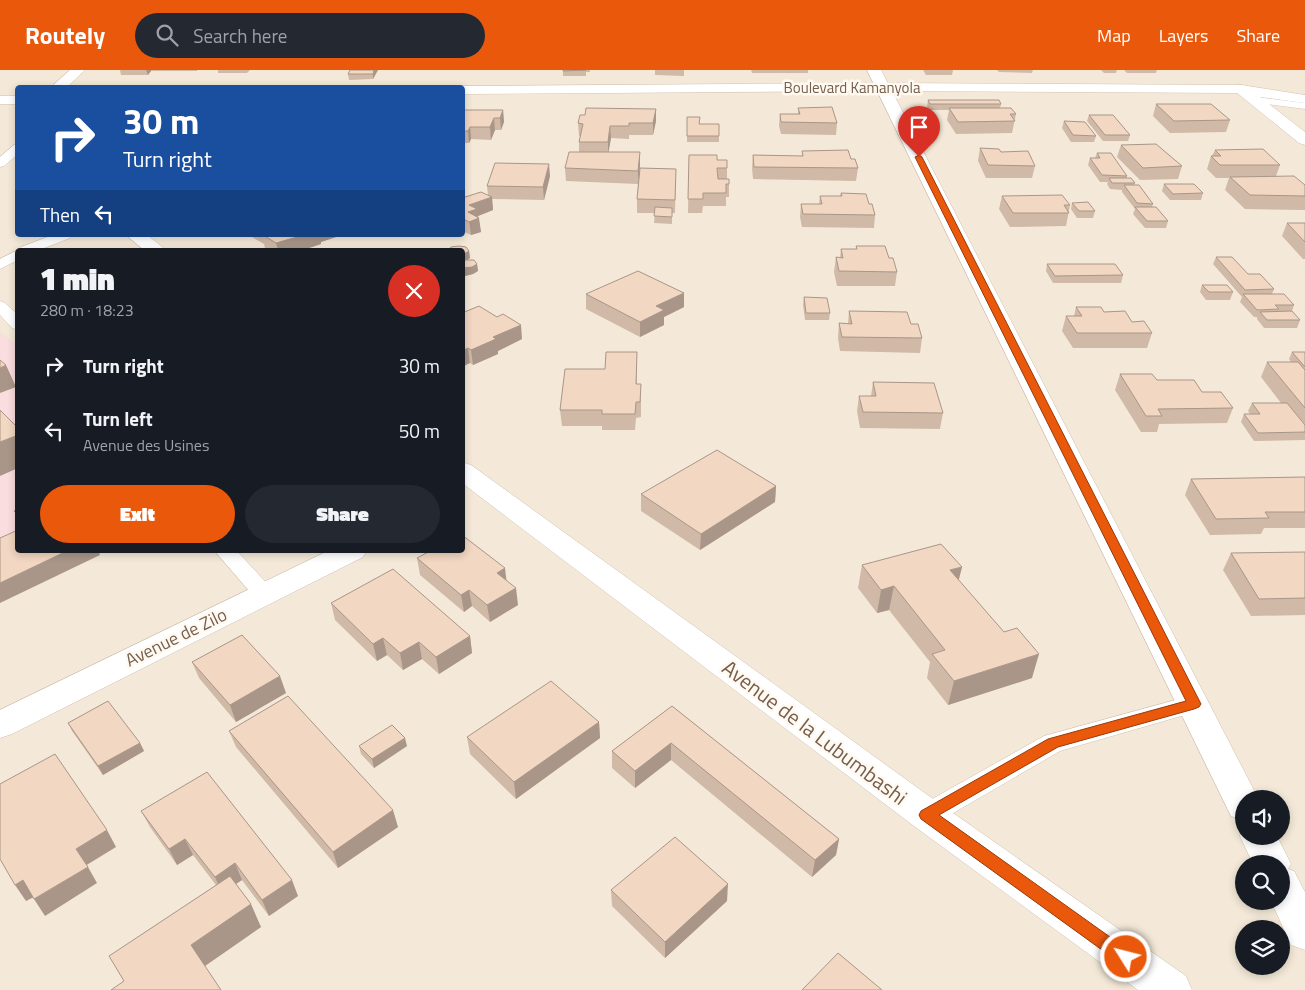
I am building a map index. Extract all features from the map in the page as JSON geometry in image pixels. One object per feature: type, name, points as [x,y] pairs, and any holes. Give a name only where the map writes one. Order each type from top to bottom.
[{"type":"street","points":[[60,85],[78,70]]},
{"type":"street","points":[[1223,75],[1305,140]]},
{"type":"street","points":[[879,78],[1236,790]]},
{"type":"street","name":"Boulevard Kamanyola","points":[[465,90],[879,78],[1241,90],[1305,99]]},
{"type":"street","points":[[0,90],[15,90]]},
{"type":"street","points":[[0,100],[15,100]]},
{"type":"street","points":[[138,237],[153,248]]},
{"type":"street","name":"Avenue de la Lubumbashi","points":[[470,484],[1171,990]]},
{"type":"street","name":"Avenue de Zilo","points":[[0,725],[347,553]]},
{"type":"street","points":[[1290,901],[1305,932]]},
{"type":"lane","points":[[1256,100],[1305,106]]},
{"type":"lane","points":[[0,162],[15,150]]},
{"type":"lane","points":[[31,248],[60,237]]},
{"type":"lane","points":[[0,264],[15,256]]},
{"type":"lane","points":[[0,306],[15,322]]},
{"type":"lane","points":[[227,553],[264,594]]},
{"type":"lane","points":[[926,815],[1053,743],[1194,704]]},
{"type":"shaded area","points":[[0,70],[1305,70],[1305,990],[0,990]]},
{"type":"shaded area","points":[[0,332],[15,343],[16,553],[0,574]]},
{"type":"building","points":[[350,70],[374,70],[373,74],[348,74]]},
{"type":"building","points":[[928,100],[999,100],[1001,104],[930,104]]},
{"type":"building","points":[[1156,104],[1211,104],[1230,120],[1174,121]]},
{"type":"building","points":[[832,107],[837,123],[781,122],[780,114],[800,114],[798,108]]},
{"type":"building","points":[[586,108],[656,109],[653,123],[629,123],[629,126],[610,126],[608,142],[579,142],[583,124],[578,123],[580,115],[585,115]]},
{"type":"building","points":[[949,108],[1011,108],[1016,114],[1010,114],[1015,121],[958,122]]},
{"type":"building","points":[[465,110],[503,110],[500,118],[494,118],[490,127],[470,127],[468,131],[465,131]]},
{"type":"building","points":[[1089,115],[1113,115],[1130,135],[1105,135]]},
{"type":"building","points":[[687,117],[700,117],[699,124],[719,124],[719,136],[687,136]]},
{"type":"building","points":[[1064,121],[1085,122],[1096,136],[1073,135]]},
{"type":"building","points":[[1156,144],[1182,166],[1143,168],[1121,145]]},
{"type":"building","points":[[980,148],[999,149],[1001,152],[1028,151],[1035,166],[988,165]]},
{"type":"building","points":[[1263,149],[1280,165],[1220,165],[1211,156],[1221,156],[1215,150]]},
{"type":"building","points":[[848,150],[851,159],[855,159],[858,168],[754,167],[753,155],[803,156],[802,151]]},
{"type":"building","points":[[569,152],[640,152],[638,171],[565,168]]},
{"type":"building","points":[[1097,153],[1111,153],[1127,176],[1102,175],[1090,158],[1100,158]]},
{"type":"building","points":[[689,155],[717,155],[717,160],[727,160],[727,168],[717,168],[718,179],[729,179],[729,184],[726,184],[726,193],[703,193],[703,199],[688,199]]},
{"type":"building","points":[[495,163],[549,164],[543,187],[487,186]]},
{"type":"building","points":[[640,168],[676,169],[675,200],[637,199]]},
{"type":"building","points":[[1294,176],[1305,185],[1305,196],[1250,195],[1230,177]]},
{"type":"building","points":[[1109,178],[1131,178],[1135,183],[1112,183]]},
{"type":"building","points":[[1164,184],[1194,184],[1203,193],[1173,194]]},
{"type":"building","points":[[1124,185],[1139,185],[1153,204],[1137,203]]},
{"type":"building","points":[[481,192],[492,197],[469,205],[477,209],[468,212],[479,218],[469,222],[465,220],[465,197]]},
{"type":"building","points":[[841,193],[866,194],[869,204],[872,204],[875,215],[803,214],[801,204],[822,204],[820,196],[842,196]]},
{"type":"building","points":[[1062,195],[1070,205],[1064,205],[1069,213],[1013,213],[1002,196]]},
{"type":"building","points":[[1088,202],[1095,211],[1079,211],[1072,203]]},
{"type":"building","points":[[655,207],[672,208],[672,217],[654,216]]},
{"type":"building","points":[[1135,207],[1156,207],[1168,221],[1147,221]]},
{"type":"building","points":[[1287,223],[1305,223],[1305,242]]},
{"type":"building","points":[[266,237],[297,237],[276,243]]},
{"type":"building","points":[[856,246],[885,246],[889,258],[893,258],[897,272],[839,271],[836,257],[843,258],[841,249],[857,249]]},
{"type":"building","points":[[451,247],[466,247],[469,251],[465,253],[465,248]]},
{"type":"building","points":[[1216,257],[1232,257],[1248,274],[1260,274],[1274,289],[1245,290]]},
{"type":"building","points":[[465,260],[474,260],[477,264],[465,268]]},
{"type":"building","points":[[1047,264],[1115,264],[1123,275],[1055,276]]},
{"type":"building","points":[[638,271],[684,293],[656,306],[664,310],[640,322],[586,294]]},
{"type":"building","points":[[1202,285],[1227,285],[1233,292],[1209,292]]},
{"type":"building","points":[[1243,294],[1284,294],[1294,305],[1275,305],[1279,309],[1257,310]]},
{"type":"building","points":[[804,297],[827,298],[830,313],[806,313]]},
{"type":"building","points":[[479,306],[497,317],[503,314],[521,325],[493,337],[496,339],[471,350],[468,348],[465,350],[465,312]]},
{"type":"building","points":[[1076,307],[1101,307],[1104,312],[1125,311],[1132,322],[1144,321],[1152,333],[1077,333],[1066,316],[1082,316]]},
{"type":"building","points":[[849,311],[907,312],[911,324],[918,324],[922,338],[842,337],[839,323],[852,324]]},
{"type":"building","points":[[1292,311],[1300,320],[1267,320],[1260,312]]},
{"type":"building","points":[[606,352],[637,352],[636,384],[641,384],[640,402],[636,402],[635,414],[602,414],[602,410],[560,410],[565,369],[605,369]]},
{"type":"building","points":[[1292,352],[1305,352],[1305,367]]},
{"type":"building","points":[[0,360],[6,365],[0,368]]},
{"type":"building","points":[[1267,362],[1298,362],[1305,370],[1305,408]]},
{"type":"building","points":[[1120,374],[1152,374],[1157,380],[1194,380],[1202,392],[1221,392],[1233,408],[1158,409],[1162,416],[1146,416]]},
{"type":"building","points":[[873,382],[934,383],[943,413],[863,412],[859,396],[876,396]]},
{"type":"building","points":[[1252,403],[1287,403],[1305,425],[1305,432],[1258,433],[1244,414],[1260,414]]},
{"type":"building","points":[[0,410],[15,425],[15,436],[0,442]]},
{"type":"building","points":[[717,450],[776,486],[701,534],[641,494]]},
{"type":"building","points":[[1305,477],[1305,512],[1265,512],[1269,518],[1216,519],[1191,479]]},
{"type":"building","points":[[15,531],[15,553],[63,553],[0,583],[0,538]]},
{"type":"building","points":[[465,537],[505,568],[497,573],[516,588],[487,605],[469,590],[461,595],[417,558],[426,553],[465,553]]},
{"type":"building","points":[[941,544],[962,567],[950,570],[1004,632],[1017,628],[1039,654],[954,681],[932,654],[945,650],[894,586],[881,590],[862,565]]},
{"type":"building","points":[[1305,552],[1305,598],[1259,599],[1231,553]]},
{"type":"building","points":[[393,569],[470,636],[436,657],[419,642],[400,653],[383,638],[373,644],[331,603]]},
{"type":"building","points":[[242,635],[280,676],[230,705],[192,662]]},
{"type":"building","points":[[551,681],[599,722],[514,782],[467,737]]},
{"type":"building","points":[[288,696],[393,810],[333,852],[229,731]]},
{"type":"building","points":[[108,701],[140,743],[98,766],[68,723]]},
{"type":"building","points":[[672,706],[839,839],[815,860],[671,743],[635,771],[612,751]]},
{"type":"building","points":[[392,725],[405,738],[372,759],[359,746]]},
{"type":"building","points":[[55,754],[107,830],[76,849],[88,867],[34,899],[23,880],[15,885],[0,859],[0,784]]},
{"type":"building","points":[[207,772],[292,880],[262,900],[235,863],[215,877],[185,839],[169,849],[141,811]]},
{"type":"building","points":[[675,837],[728,884],[665,942],[611,890]]},
{"type":"building","points":[[230,876],[251,904],[191,945],[221,990],[111,990],[124,981],[109,956]]},
{"type":"building","points":[[838,953],[882,990],[802,990]]},
{"type":"route","points":[[919,157],[1194,704],[1053,743],[926,815],[1126,957]]}]
